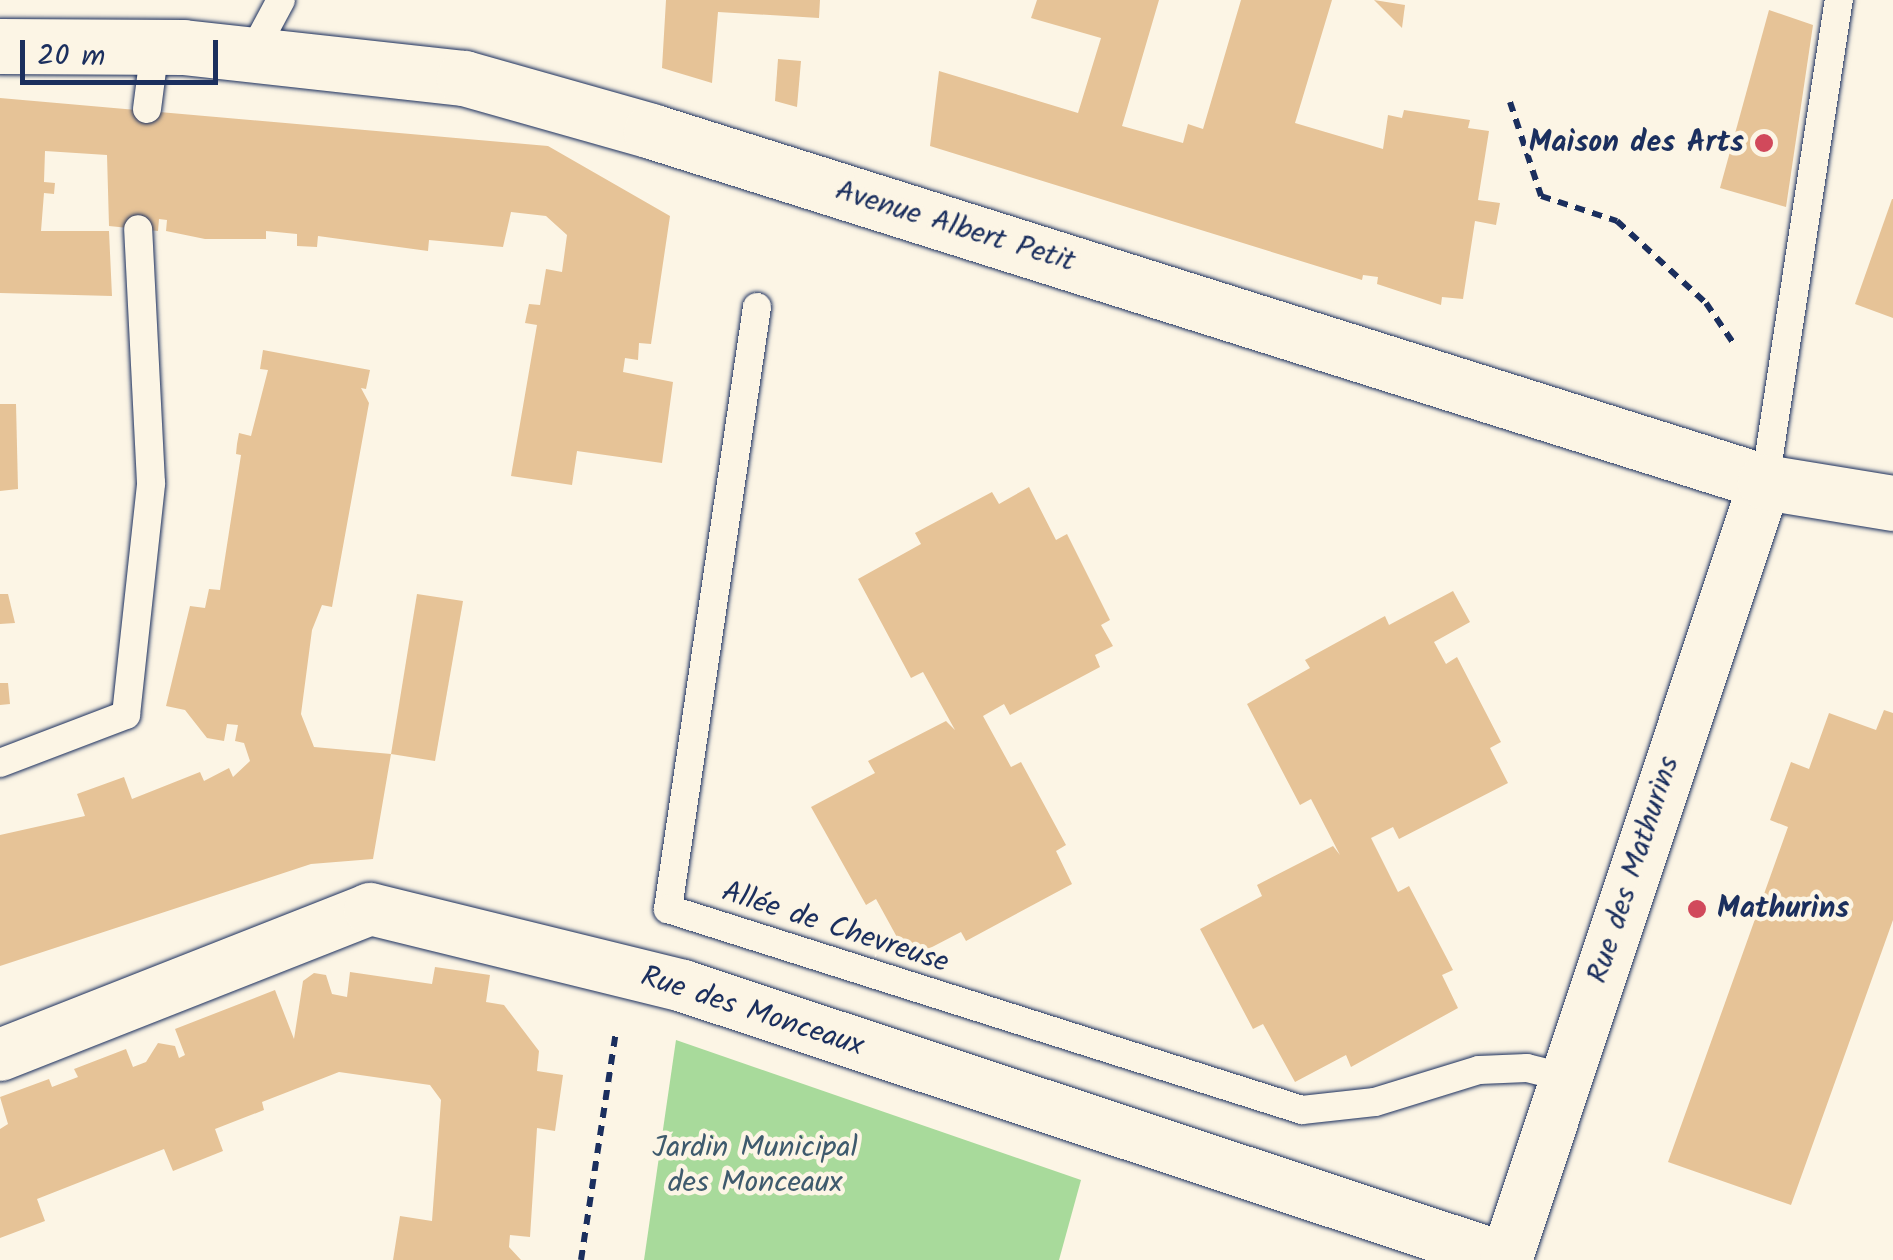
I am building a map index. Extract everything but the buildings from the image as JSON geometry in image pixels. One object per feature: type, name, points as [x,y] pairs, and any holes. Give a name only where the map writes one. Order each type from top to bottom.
[{"type":"main road","name":"Avenue Albert Petit","points":[[0,46],[155,47],[464,78],[1765,482],[1893,504]]},
{"type":"street","name":"Rue des Mathurins","points":[[1506,1260],[1765,482]]},
{"type":"street","name":"Rue des Monceaux","points":[[0,1056],[370,908],[625,972],[1506,1260]]},
{"type":"lane","points":[[252,54],[280,0]]},
{"type":"lane","points":[[1765,482],[1840,0]]},
{"type":"lane","points":[[146,109],[155,47]]},
{"type":"lane","points":[[0,763],[126,715],[152,483],[138,229]]},
{"type":"lane","name":"Allée de Chevreuse","points":[[757,307],[668,908],[1302,1110],[1375,1102],[1478,1070],[1528,1068],[1567,1078]]},
{"type":"path","points":[[1510,102],[1541,196],[1616,221],[1706,303],[1753,373],[1781,383]]},
{"type":"path","points":[[581,1260],[625,972]]},
{"type":"green space","name":"Jardin Municipal des Monceaux","points":[[676,1040],[1081,1180],[1059,1260],[644,1260]]},
{"type":"place","name":"Maison des Arts","points":[[1764,143]]},
{"type":"place","name":"Mathurins","points":[[1697,909]]}]
